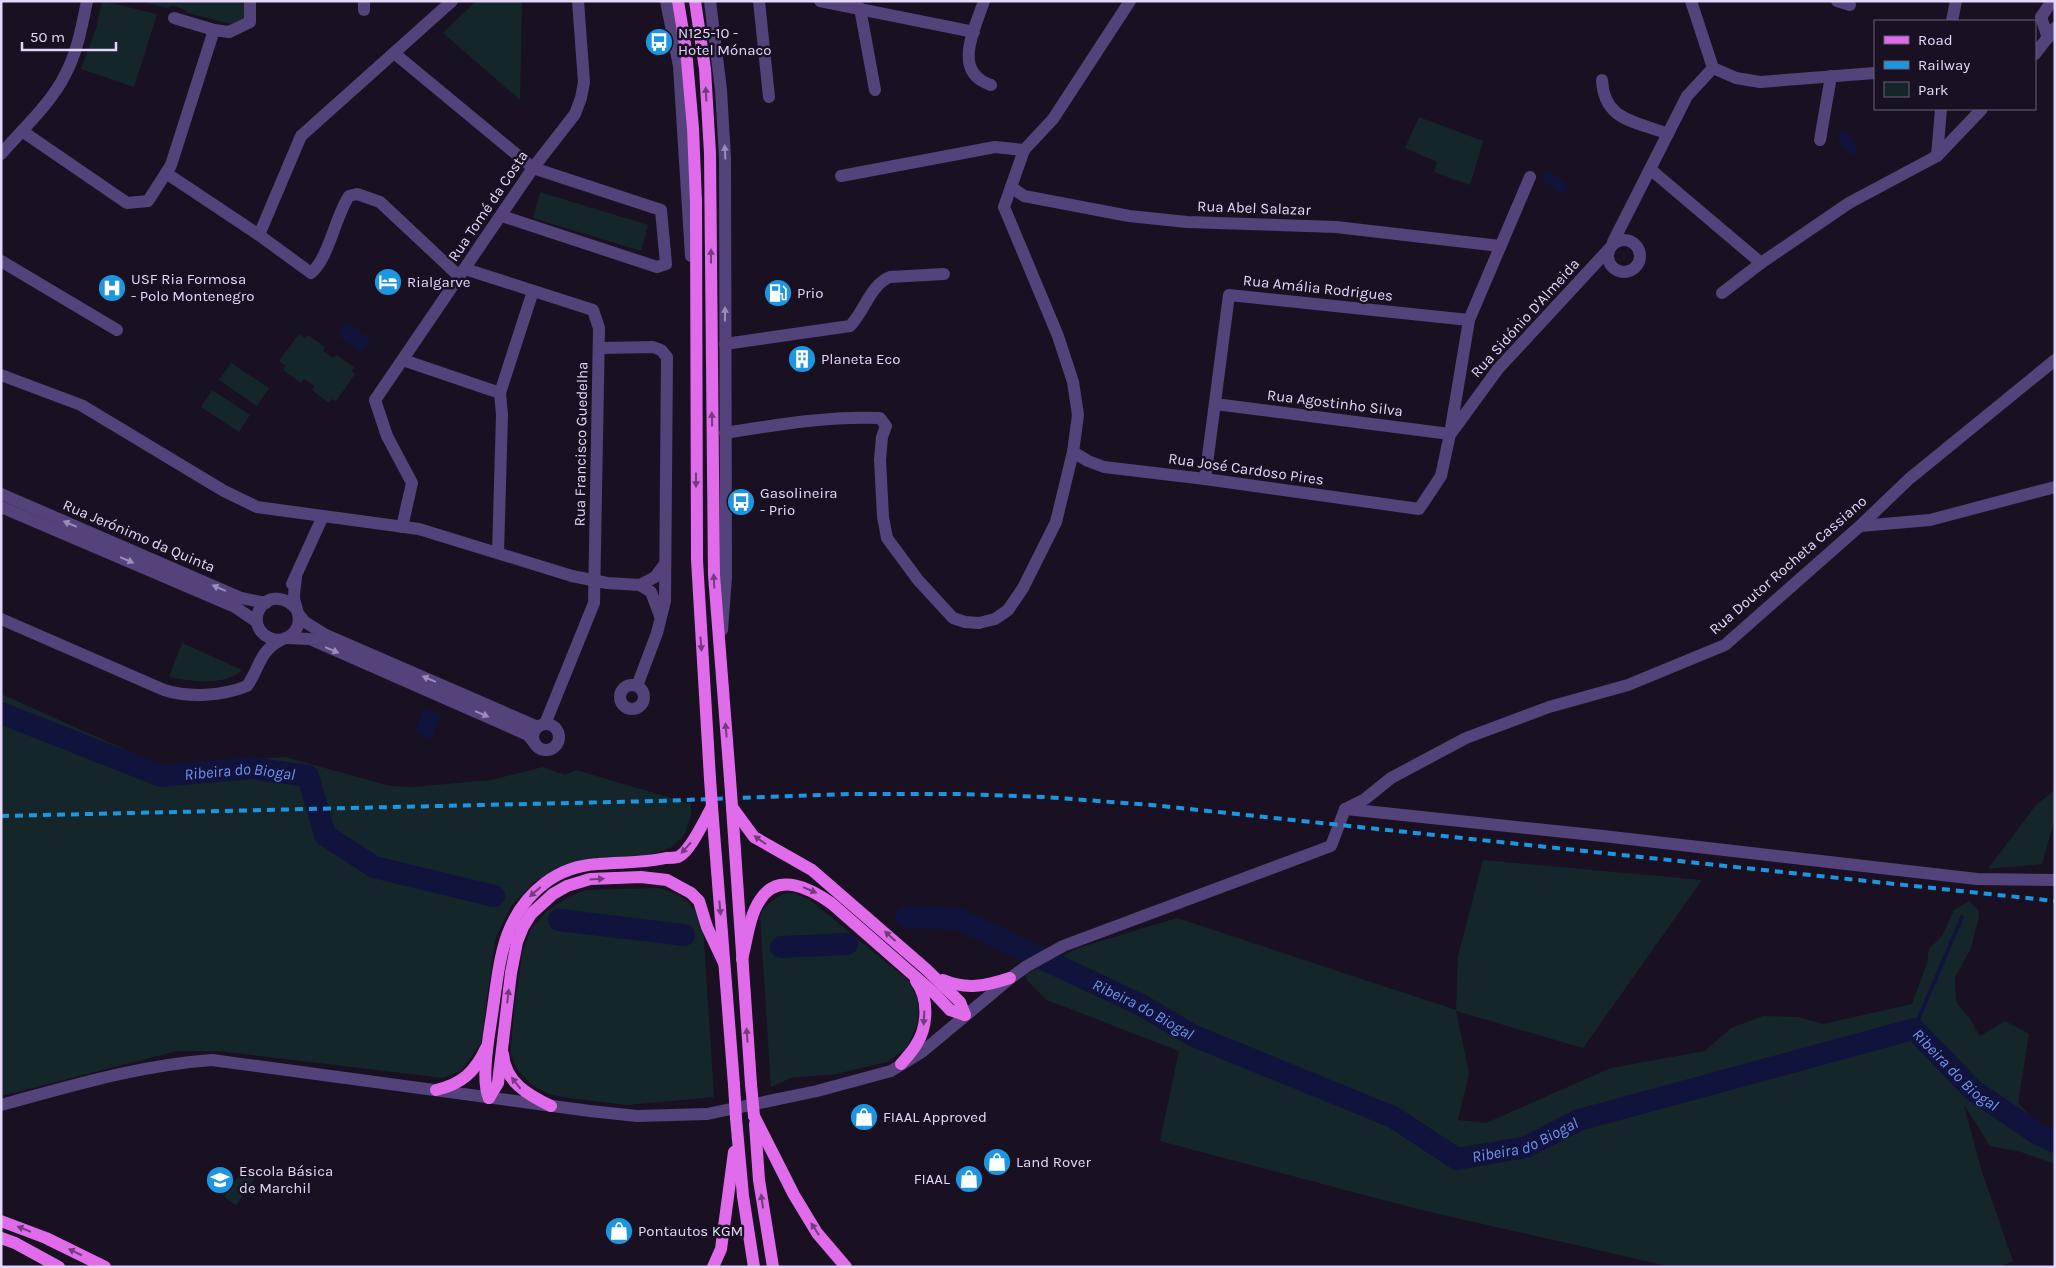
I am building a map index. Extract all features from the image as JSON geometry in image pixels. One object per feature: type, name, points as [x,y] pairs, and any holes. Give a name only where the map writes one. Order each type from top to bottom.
[{"type":"main road","points":[[678,1],[686,50],[693,128],[696,202],[697,570],[710,779],[736,1123],[743,1196],[754,1267]]},
{"type":"main road","points":[[695,1],[705,69],[710,153],[714,575],[759,1180],[772,1267]]},
{"type":"main road","points":[[489,1098],[485,1089],[488,1041],[503,948],[508,930],[525,900],[551,879],[565,871],[580,866],[650,862],[678,857],[689,847],[712,807]]},
{"type":"main road","points":[[732,807],[754,837],[812,870],[926,969],[960,1002],[965,1015]]},
{"type":"main road","points":[[489,1098],[498,1082],[513,959],[523,927],[542,902],[567,886],[590,879],[641,877],[668,880],[691,893],[699,901],[707,928],[724,963]]},
{"type":"main road","points":[[742,959],[754,911],[760,898],[771,889],[784,884],[797,885],[816,892],[831,903],[935,994],[950,1010],[965,1015]]},
{"type":"main road","points":[[926,969],[948,982],[971,987],[988,986],[1010,978]]},
{"type":"main road","points":[[901,1064],[917,1045],[924,1027],[925,1008],[921,988],[910,973]]},
{"type":"main road","points":[[436,1090],[448,1087],[472,1072],[481,1059],[488,1041]]},
{"type":"main road","points":[[502,1044],[503,1060],[518,1087],[551,1106]]},
{"type":"main road","points":[[754,1116],[794,1195],[817,1233],[846,1267]]},
{"type":"main road","points":[[713,1267],[721,1249],[728,1207],[736,1123]]},
{"type":"main road","points":[[1,1221],[46,1238],[104,1267]]},
{"type":"main road","points":[[1,1238],[15,1243],[59,1267]]},
{"type":"street","points":[[1,154],[22,131],[64,77],[72,59],[88,1]]},
{"type":"street","points":[[174,18],[214,30],[229,32],[250,22],[250,1]]},
{"type":"street","points":[[260,235],[300,136],[452,1]]},
{"type":"street","name":"Rua Tomé da Costa","points":[[402,527],[412,483],[387,436],[375,400],[533,168],[575,114],[584,82],[578,1]]},
{"type":"street","points":[[666,1],[679,66],[684,125],[686,199],[695,306]]},
{"type":"street","points":[[710,1],[721,90],[725,158],[724,433],[726,577],[720,665]]},
{"type":"street","points":[[713,22],[721,1]]},
{"type":"street","points":[[759,1],[768,97]]},
{"type":"street","points":[[820,1],[974,32]]},
{"type":"street","points":[[984,1],[968,55],[970,67],[976,77],[982,82],[991,84]]},
{"type":"street","points":[[724,433],[811,420],[855,417],[880,418],[886,426],[882,438],[880,460],[886,538],[918,580],[952,618],[979,624],[995,619],[1008,610],[1032,572],[1056,522],[1072,452],[1078,415],[1073,382],[1058,336],[1004,207],[1024,150],[1053,119],[1130,1]]},
{"type":"street","points":[[1690,1],[1713,68],[1736,78],[1760,82],[1874,73]]},
{"type":"street","points":[[1837,1],[1850,5]]},
{"type":"street","points":[[1952,20],[1956,1]]},
{"type":"street","points":[[2036,53],[2051,33],[2041,17],[2052,1]]},
{"type":"street","points":[[860,8],[875,90]]},
{"type":"street","points":[[22,131],[127,203],[148,201],[171,165],[214,30]]},
{"type":"street","points":[[394,53],[533,168],[661,210],[666,264],[657,267],[502,216]]},
{"type":"street","name":"Rua Sidónio D'Almeida","points":[[1450,434],[1498,368],[1611,245],[1688,96],[1713,68]]},
{"type":"street","points":[[1820,140],[1831,76]]},
{"type":"street","points":[[1602,80],[1604,100],[1615,114],[1668,134]]},
{"type":"street","points":[[1937,156],[1941,110]]},
{"type":"street","points":[[1722,293],[1761,263],[1849,204],[1937,156],[1981,110]]},
{"type":"street","points":[[841,176],[995,147],[1024,150]]},
{"type":"street","points":[[1650,169],[1761,263]]},
{"type":"street","points":[[166,173],[260,235],[311,273],[320,266],[341,208],[349,196],[357,194],[380,202],[462,273]]},
{"type":"street","points":[[1450,434],[1469,320],[1530,177]]},
{"type":"street","name":"Rua Abel Salazar","points":[[1011,187],[1024,196],[1129,216],[1187,222],[1336,228],[1500,246]]},
{"type":"street","points":[[1,261],[117,330]]},
{"type":"street","name":"Rua Francisco Guedelha","points":[[462,273],[533,291],[593,310],[599,328],[594,603],[552,706],[541,726]]},
{"type":"street","points":[[725,344],[850,326],[882,280],[890,277],[944,274]]},
{"type":"street","points":[[498,553],[502,414],[500,393],[533,291]]},
{"type":"street","name":"Rua Amália Rodrigues","points":[[1205,479],[1229,295],[1469,320]]},
{"type":"street","points":[[599,348],[653,347],[661,350],[667,357],[665,601],[657,633],[637,686]]},
{"type":"street","points":[[403,360],[500,393]]},
{"type":"street","name":"Rua Doutor Rocheta Cassiano","points":[[1346,809],[1366,799],[1391,778],[1466,738],[1549,707],[1628,685],[1725,645],[1860,526],[1909,479],[2055,360]]},
{"type":"street","points":[[1,375],[81,405],[243,501],[257,507],[419,530],[572,576],[640,585],[651,592],[660,616]]},
{"type":"street","name":"Rua Agostinho Silva","points":[[1215,404],[1450,434]]},
{"type":"street","name":"Rua José Cardoso Pires","points":[[1072,452],[1104,467],[1205,479],[1419,510],[1441,476],[1450,434]]},
{"type":"street","points":[[1860,526],[1930,520],[2055,487]]},
{"type":"street","name":"Rua Jerónimo da Quinta","points":[[1,494],[241,598],[272,601],[286,600],[304,622],[326,634],[541,726],[552,725],[558,730]]},
{"type":"street","name":"Rua Jerónimo da Quinta","points":[[1,507],[235,607],[258,626],[265,636],[272,640],[310,639],[520,731],[528,735],[536,745]]},
{"type":"street","points":[[258,663],[261,642],[258,613],[291,587],[323,516]]},
{"type":"street","points":[[640,585],[655,577],[664,565]]},
{"type":"street","points":[[1,619],[166,690],[182,695],[234,692],[247,686],[258,663],[271,645],[296,630],[298,613],[294,590],[296,578]]},
{"type":"street","points":[[541,726],[533,738],[536,745],[543,750],[554,748],[559,742],[558,730],[552,720],[552,706]]},
{"type":"street","points":[[1,1105],[134,1070],[179,1062],[212,1060],[637,1116],[707,1114],[846,1084],[890,1071],[922,1052],[1010,978],[1063,946],[1331,846],[1346,809],[1978,879],[2055,880]]},
{"type":"green space","points":[[102,1],[157,14],[134,87],[81,69],[96,29]]},
{"type":"green space","points":[[147,1],[246,1],[243,21],[231,24],[188,13],[173,5],[168,8],[147,3]]},
{"type":"green space","points":[[476,1],[522,1],[520,100],[443,33]]},
{"type":"green space","points":[[1419,117],[1483,141],[1470,185],[1434,172],[1437,162],[1405,148]]},
{"type":"green space","points":[[540,192],[648,225],[641,251],[533,218]]},
{"type":"green space","points":[[299,334],[305,338],[308,335],[325,347],[323,351],[333,358],[336,355],[354,367],[351,371],[355,374],[336,401],[332,399],[329,403],[312,390],[314,386],[304,379],[301,383],[283,370],[286,366],[279,361]]},
{"type":"green space","points":[[231,363],[269,388],[257,406],[219,380]]},
{"type":"green space","points":[[212,390],[250,415],[239,432],[201,407]]},
{"type":"green space","points":[[182,643],[242,670],[226,679],[217,681],[197,681],[169,677]]},
{"type":"green space","points":[[1,694],[162,766],[285,757],[390,786],[413,787],[491,780],[543,767],[565,775],[576,770],[691,804],[691,816],[685,834],[672,847],[643,857],[593,858],[557,868],[533,883],[511,906],[495,940],[481,1043],[461,1071],[443,1078],[218,1051],[177,1051],[1,1096]]},
{"type":"green space","points":[[2055,790],[2055,818],[2042,864],[1988,869],[2036,805]]},
{"type":"green space","points":[[1483,860],[1702,880],[1583,1048],[1456,1011],[1469,1073],[1458,1120],[1486,1123],[1611,1068],[1705,1051],[1731,1028],[1763,1016],[1797,1017],[1824,1024],[1912,1004],[1927,963],[1929,949],[1942,936],[1954,910],[1969,901],[1978,910],[1979,916],[1971,948],[1955,977],[1956,1002],[1970,1019],[1980,1036],[2005,1021],[2029,1034],[2018,1103],[2033,1119],[2055,1130],[2055,1164],[2021,1152],[1990,1146],[1964,1105],[1982,1172],[2013,1261],[1999,1267],[1672,1267],[1417,1209],[1160,1141],[1179,1051],[1047,1000],[1027,980],[1025,975],[1078,948],[1177,918],[1456,1010],[1458,956]]},
{"type":"green space","points":[[659,888],[687,901],[703,926],[714,1097],[627,1105],[549,1094],[532,1085],[518,1071],[510,1054],[523,950],[531,929],[547,911],[566,898],[586,890]]},
{"type":"green space","points":[[785,893],[795,893],[810,900],[908,980],[918,999],[918,1023],[906,1049],[887,1062],[836,1074],[791,1078],[771,1087],[760,916],[770,903]]},
{"type":"green space","points":[[246,1165],[258,1174],[236,1205],[224,1197]]},
{"type":"shaded area","points":[[1842,131],[1849,134],[1853,139],[1857,152],[1855,154],[1852,155],[1839,144],[1839,133]]},
{"type":"shaded area","points":[[1550,173],[1567,185],[1568,188],[1561,194],[1542,179],[1544,174]]},
{"type":"shaded area","points":[[347,322],[371,340],[361,353],[338,336]]},
{"type":"shaded area","points":[[424,708],[441,715],[431,739],[415,732]]},
{"type":"waterway","name":"Ribeira do Biogal","points":[[1,713],[161,776],[251,768],[308,776],[325,835],[374,867],[494,896]]},
{"type":"waterway","name":"Ribeira do Biogal","points":[[906,917],[958,919],[1141,1005],[1194,1036],[1393,1117],[1457,1159],[1526,1147],[1579,1120],[1914,1029],[1974,1091],[2038,1134],[2055,1142]]},
{"type":"waterway","points":[[1914,1029],[1962,917]]},
{"type":"waterway","name":"Ribeira do Biogal","points":[[559,920],[684,935]]},
{"type":"waterway","name":"Ribeira do Biogal","points":[[781,947],[847,944]]},
{"type":"railway","points":[[1,816],[657,801],[849,794],[958,794],[1044,797],[1152,805],[2055,901]]},
{"type":"place","name":"N125-10 - Hotel Mónaco","points":[[659,42]]},
{"type":"place","name":"Rialgarve","points":[[388,282]]},
{"type":"place","name":"USF Ria Formosa - Polo Montenegro","points":[[112,288]]},
{"type":"place","name":"Prio","points":[[778,293]]},
{"type":"place","name":"Planeta Eco","points":[[802,359]]},
{"type":"place","name":"Gasolineira - Prio","points":[[741,502]]},
{"type":"place","name":"FIAAL Approved","points":[[864,1117]]},
{"type":"place","name":"Land Rover","points":[[997,1162]]},
{"type":"place","name":"FIAAL","points":[[969,1179]]},
{"type":"place","name":"Escola Básica de Marchil","points":[[220,1180]]},
{"type":"place","name":"Pontautos KGM","points":[[619,1231]]}]
